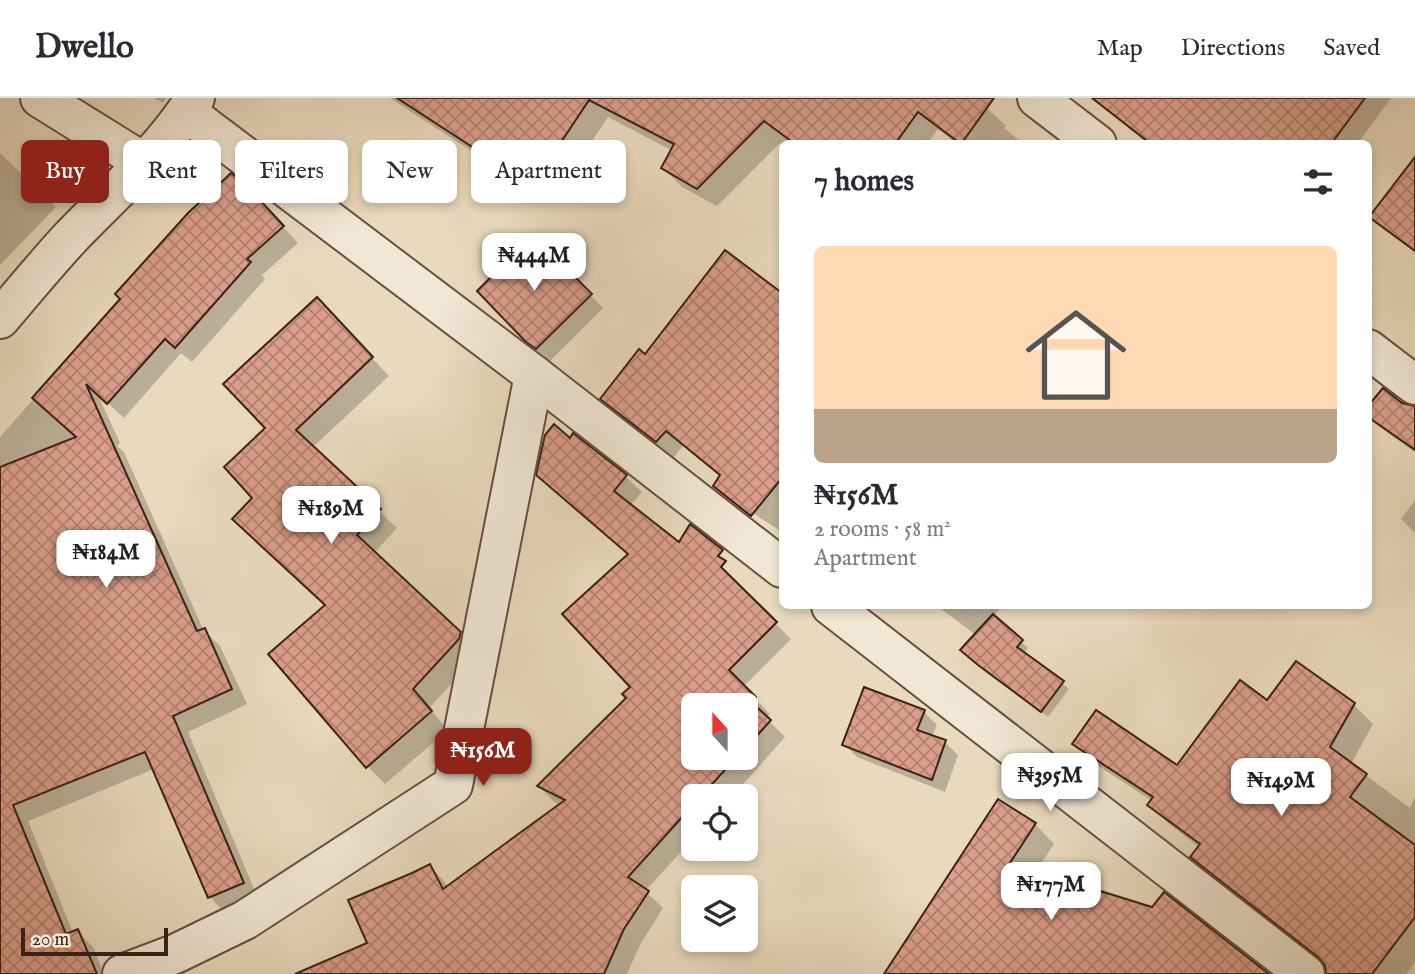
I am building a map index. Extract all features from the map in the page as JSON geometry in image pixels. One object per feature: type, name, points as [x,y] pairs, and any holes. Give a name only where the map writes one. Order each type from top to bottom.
[{"type":"street","points":[[40,98],[123,150]]},
{"type":"street","points":[[1037,98],[1092,140]]},
{"type":"street","points":[[161,140],[190,105],[779,566]]},
{"type":"street","points":[[0,319],[68,240],[123,183]]},
{"type":"street","points":[[1372,352],[1415,385]]},
{"type":"street","points":[[122,974],[175,954],[245,920],[453,785],[534,375]]},
{"type":"street","points":[[835,609],[1305,974]]},
{"type":"building","points":[[397,98],[994,98],[964,140],[956,140],[918,112],[898,140],[790,140],[764,121],[697,189],[661,168],[674,144],[589,100],[562,140],[471,140],[471,146]]},
{"type":"building","points":[[1092,98],[1365,98],[1334,140],[1146,140]]},
{"type":"building","points":[[1415,157],[1415,251],[1372,219],[1372,213]]},
{"type":"building","points":[[231,173],[235,176],[235,203],[263,203],[284,226],[247,259],[251,262],[175,348],[165,339],[107,404],[86,384],[197,631],[205,628],[232,689],[173,716],[244,883],[208,898],[145,752],[13,805],[66,934],[78,929],[97,974],[0,974],[0,467],[76,437],[32,398],[120,299],[115,294],[188,213],[199,203],[221,203],[221,182]]},
{"type":"building","points":[[533,235],[592,294],[536,349],[477,291]]},
{"type":"building","points":[[725,250],[779,291],[779,482],[751,516],[713,486],[720,475],[666,431],[656,442],[600,399],[639,349],[645,354]]},
{"type":"building","points":[[317,297],[373,357],[296,430],[381,509],[357,535],[461,632],[459,639],[413,689],[432,711],[366,768],[268,654],[325,605],[232,519],[252,498],[224,467],[265,428],[223,384]]},
{"type":"building","points":[[1383,388],[1402,403],[1415,406],[1415,450],[1372,420],[1372,401]]},
{"type":"building","points":[[554,424],[570,438],[573,433],[627,475],[614,491],[679,542],[690,524],[723,550],[718,556],[726,561],[721,567],[777,622],[729,670],[752,693],[681,693],[681,770],[725,770],[712,784],[681,784],[681,818],[628,877],[649,891],[624,929],[604,974],[295,974],[367,943],[348,900],[430,864],[443,889],[565,800],[537,786],[626,698],[622,694],[630,687],[562,614],[628,554],[536,475],[545,435]]},
{"type":"building","points":[[993,614],[1023,640],[1017,647],[1064,681],[1041,712],[960,650]]},
{"type":"building","points":[[1296,661],[1355,703],[1330,747],[1367,774],[1350,797],[1415,845],[1415,917],[1372,974],[1326,974],[1325,965],[1318,957],[1190,857],[1200,844],[1147,805],[1153,797],[1072,744],[1096,710],[1177,765],[1240,680],[1267,700]]},
{"type":"building","points":[[864,687],[925,710],[917,730],[946,740],[932,780],[842,745]]},
{"type":"building","points":[[758,708],[771,720],[758,735]]},
{"type":"building","points":[[998,799],[1036,823],[1010,863],[1152,907],[1164,892],[1269,974],[884,974]]}]
